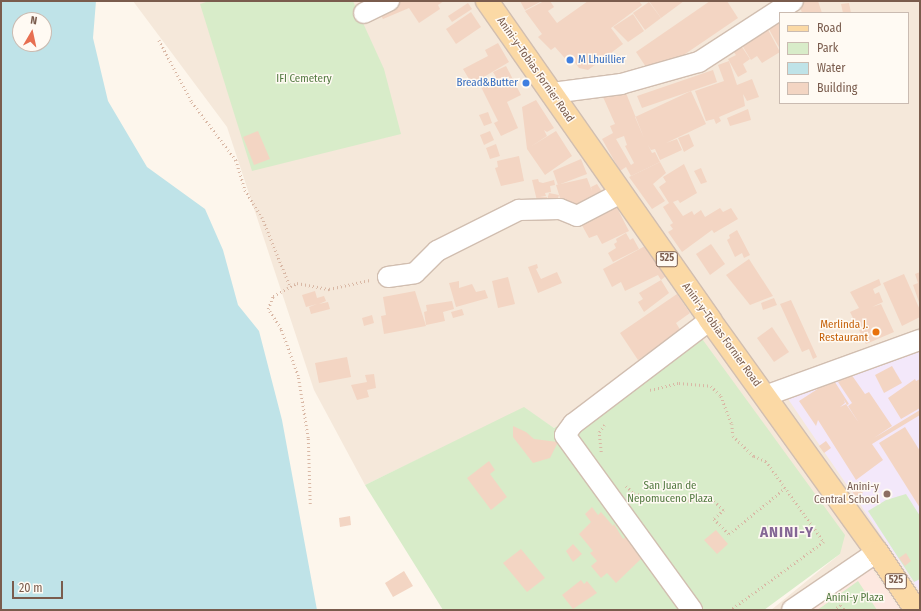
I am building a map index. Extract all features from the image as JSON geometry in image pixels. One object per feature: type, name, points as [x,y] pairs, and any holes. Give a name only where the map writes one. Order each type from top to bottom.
[{"type":"main road","name":"Anini-y–Tobias Fornier Road","points":[[486,1],[710,320],[877,552],[916,610]]},
{"type":"street","points":[[364,13],[389,1]]},
{"type":"street","points":[[552,94],[621,84],[699,62],[793,1]]},
{"type":"street","points":[[388,277],[415,273],[437,252],[518,210],[560,209],[577,216],[621,193]]},
{"type":"street","points":[[692,610],[565,435],[573,424],[710,320]]},
{"type":"street","points":[[765,396],[920,340]]},
{"type":"street","points":[[792,610],[877,552]]},
{"type":"path","points":[[159,40],[192,102],[236,160],[245,190],[262,217],[290,286]]},
{"type":"path","points":[[310,504],[308,438],[298,376],[281,329],[268,309],[273,296],[297,283],[329,289],[388,277]]},
{"type":"path","points":[[646,392],[679,383],[711,386],[721,396],[732,424],[733,436],[754,456],[766,461],[824,542],[731,610]]},
{"type":"path","points":[[601,457],[599,432],[608,421]]},
{"type":"path","points":[[620,481],[634,493],[656,500],[714,501],[724,510],[714,519],[729,534],[785,488]]},
{"type":"path","points":[[834,610],[841,604],[845,610]]},
{"type":"shaded area","points":[[133,1],[920,1],[920,610],[771,610],[840,554],[700,336],[554,428],[524,408],[365,485],[314,390],[227,127]]},
{"type":"shaded area","name":"Anini-y Central School","points":[[920,348],[920,592],[786,396]]},
{"type":"shaded area","points":[[870,566],[900,610],[805,610]]},
{"type":"green space","name":"IFI Cemetery","points":[[209,1],[353,1],[384,69],[401,134],[252,171],[200,4]]},
{"type":"green space","name":"San Juan de Nepomuceno Plaza","points":[[700,336],[845,535],[840,554],[764,610],[443,610],[365,485],[524,407],[554,428]]},
{"type":"green space","points":[[906,494],[920,516],[920,579],[914,582],[868,511],[886,500]]},
{"type":"green space","name":"Anini-y Plaza","points":[[858,581],[877,610],[817,610],[823,606]]},
{"type":"water","points":[[1,1],[96,1],[93,38],[108,101],[147,167],[205,209],[223,250],[238,305],[259,331],[282,420],[317,610],[1,610]]},
{"type":"building","points":[[397,1],[444,1],[438,5],[440,9],[419,23],[409,8],[383,19],[378,11]]},
{"type":"building","points":[[520,1],[542,1],[525,10]]},
{"type":"building","points":[[544,1],[550,1],[554,7],[548,11],[557,23],[588,1],[639,1],[642,5],[611,28],[623,44],[588,70],[579,68],[574,61],[570,64],[555,47],[551,50],[538,37],[542,34],[525,11]]},
{"type":"building","points":[[649,1],[684,1],[661,18]]},
{"type":"building","points":[[710,1],[727,1],[738,18],[669,65],[648,70],[636,52]]},
{"type":"building","points":[[798,1],[818,1],[822,12],[802,12]]},
{"type":"building","points":[[649,2],[661,18],[645,30],[633,13]]},
{"type":"building","points":[[468,3],[472,9],[452,22],[448,16]]},
{"type":"building","points":[[849,3],[851,12],[843,12],[841,4]]},
{"type":"building","points":[[471,12],[481,27],[456,44],[446,29]]},
{"type":"building","points":[[633,14],[644,31],[628,42],[613,27]]},
{"type":"building","points":[[779,21],[779,47],[766,24]]},
{"type":"building","points":[[766,26],[779,53],[762,63],[757,56],[751,60],[740,42]]},
{"type":"building","points":[[498,43],[509,62],[472,84],[463,69],[488,56],[485,50]]},
{"type":"building","points":[[740,44],[750,59],[743,64],[747,72],[738,77],[728,59],[736,55],[732,50]]},
{"type":"building","points":[[729,61],[737,85],[752,79],[759,97],[747,101],[743,94],[745,106],[719,117],[721,121],[716,124],[714,119],[706,121],[695,91],[724,81],[718,65]]},
{"type":"building","points":[[506,66],[521,95],[507,102],[518,128],[501,136],[494,123],[498,121],[480,85],[496,77],[493,72]]},
{"type":"building","points":[[713,70],[717,82],[642,108],[637,96]]},
{"type":"building","points":[[624,88],[636,117],[691,91],[706,124],[666,143],[677,139],[682,150],[660,160],[655,149],[651,150],[648,145],[652,153],[655,152],[660,162],[631,176],[626,167],[620,171],[602,139],[613,133],[610,126],[615,124],[603,97]],"holes":[[[624,136],[627,145],[625,146],[634,163],[631,165],[616,139]]]},
{"type":"building","points":[[536,100],[554,128],[547,132],[544,130],[547,136],[530,147],[556,131],[572,156],[545,175],[527,149],[522,107]]},
{"type":"building","points":[[748,109],[751,120],[730,126],[727,118]]},
{"type":"building","points":[[488,112],[492,123],[484,126],[479,115]]},
{"type":"building","points":[[258,131],[270,159],[254,165],[243,137]]},
{"type":"building","points":[[490,131],[494,140],[484,145],[480,135]]},
{"type":"building","points":[[689,134],[694,146],[684,152],[678,138]]},
{"type":"building","points":[[496,144],[500,156],[490,159],[486,148]]},
{"type":"building","points":[[519,156],[524,181],[501,186],[495,168],[498,167],[497,161]]},
{"type":"building","points":[[581,159],[587,174],[558,185],[553,171]]},
{"type":"building","points":[[660,162],[666,173],[653,184],[665,201],[652,209],[629,177]]},
{"type":"building","points":[[684,164],[697,193],[680,203],[678,200],[673,202],[683,216],[692,211],[694,215],[701,210],[705,217],[720,208],[723,212],[731,208],[738,219],[714,233],[712,230],[682,252],[668,232],[673,229],[670,225],[673,223],[663,207],[669,203],[659,187],[666,182],[663,177]]},
{"type":"building","points":[[701,168],[707,182],[701,184],[694,171]]},
{"type":"building","points":[[587,178],[592,191],[591,187],[597,184],[604,195],[584,206],[538,205],[532,180],[538,179],[539,182],[543,183],[554,180],[555,185],[550,186],[551,192],[545,193],[546,196],[540,197],[547,197],[547,200],[549,193],[559,195],[558,198],[560,198],[556,185]]},
{"type":"building","points":[[614,202],[629,231],[602,244],[597,235],[589,238],[579,220]]},
{"type":"building","points":[[737,230],[750,255],[744,258],[742,253],[735,257],[727,240],[730,238],[729,235]]},
{"type":"building","points":[[626,233],[630,240],[633,238],[639,249],[613,262],[608,253],[616,248],[614,244],[617,242],[616,239]]},
{"type":"building","points":[[711,244],[725,264],[710,275],[696,254]]},
{"type":"building","points":[[645,246],[666,276],[661,280],[658,275],[625,291],[621,282],[612,287],[603,269]]},
{"type":"building","points":[[749,259],[773,296],[750,305],[726,275]]},
{"type":"building","points":[[537,264],[538,268],[536,269],[541,279],[557,272],[562,283],[538,293],[528,267]]},
{"type":"building","points":[[920,272],[920,305],[913,285],[918,283],[915,274]]},
{"type":"building","points":[[904,274],[920,310],[920,317],[902,326],[883,283]]},
{"type":"building","points":[[508,277],[515,304],[498,308],[492,281]]},
{"type":"building","points":[[879,279],[881,285],[873,289],[875,294],[879,292],[883,302],[872,307],[881,304],[894,332],[866,344],[850,312],[859,308],[850,292]]},
{"type":"building","points":[[661,280],[669,293],[644,312],[638,302],[643,299],[639,293]]},
{"type":"building","points":[[459,281],[459,288],[472,284],[476,292],[485,290],[488,298],[456,307],[449,283]]},
{"type":"building","points":[[315,291],[317,298],[324,296],[326,301],[319,304],[328,302],[330,309],[311,314],[309,307],[317,304],[306,307],[302,295]]},
{"type":"building","points":[[415,291],[426,326],[384,334],[381,316],[386,315],[383,297]]},
{"type":"building","points":[[677,294],[690,313],[676,323],[681,331],[638,360],[620,333]]},
{"type":"building","points":[[774,298],[777,305],[763,310],[761,303]]},
{"type":"building","points":[[791,300],[817,357],[813,359],[809,349],[802,352],[780,304]]},
{"type":"building","points":[[452,301],[454,309],[443,312],[445,321],[426,325],[424,312],[427,311],[426,305]]},
{"type":"building","points":[[462,309],[464,315],[453,318],[451,312]]},
{"type":"building","points":[[372,315],[374,323],[364,326],[362,318]]},
{"type":"building","points":[[772,327],[789,352],[774,362],[757,338]]},
{"type":"building","points":[[347,357],[351,377],[319,383],[315,363]]},
{"type":"building","points":[[892,366],[902,383],[884,393],[875,375]]},
{"type":"building","points":[[374,374],[376,388],[367,390],[369,397],[357,400],[351,385],[367,382],[365,375]]},
{"type":"building","points":[[851,374],[865,394],[869,392],[892,426],[874,438],[920,410],[920,415],[872,444],[883,460],[856,480],[818,420],[816,426],[799,401],[833,379],[849,404],[847,405],[844,400],[845,403],[840,407],[846,404],[859,423],[848,406],[852,403],[838,382]]},
{"type":"building","points":[[915,379],[916,381],[920,379],[920,408],[901,419],[888,398]]},
{"type":"building","points":[[513,426],[526,432],[534,439],[558,442],[550,458],[533,463],[513,437]]},
{"type":"building","points":[[905,427],[920,451],[920,508],[879,443]]},
{"type":"building","points":[[826,441],[831,448],[824,453],[819,446]]},
{"type":"building","points":[[489,461],[495,470],[490,474],[507,497],[491,510],[467,478]]},
{"type":"building","points":[[857,485],[863,493],[856,497],[850,489]]},
{"type":"building","points":[[592,507],[598,515],[601,512],[613,526],[614,524],[623,539],[629,534],[644,556],[616,583],[607,573],[601,578],[591,566],[597,561],[590,553],[593,551],[579,534],[591,522],[585,514]]},
{"type":"building","points":[[350,516],[351,525],[340,527],[339,518]]},
{"type":"building","points":[[716,530],[728,544],[717,554],[704,540]]},
{"type":"building","points":[[573,544],[582,554],[573,562],[566,551]]},
{"type":"building","points":[[521,549],[545,578],[527,592],[503,563]]},
{"type":"building","points":[[906,553],[911,561],[905,566],[899,558]]},
{"type":"building","points":[[404,571],[413,586],[393,597],[385,583]]},
{"type":"building","points":[[581,580],[584,584],[587,581],[597,593],[573,609],[562,595]]},
{"type":"place","name":"M Lhuillier","points":[[570,60]]},
{"type":"place","name":"Bread&Butter","points":[[526,83]]},
{"type":"place","name":"Merlinda J. Restaurant","points":[[876,332]]},
{"type":"place","name":"Anini-y Central School","points":[[887,494]]},
{"type":"district","name":"ANINI-Y","points":[[787,533]]}]
